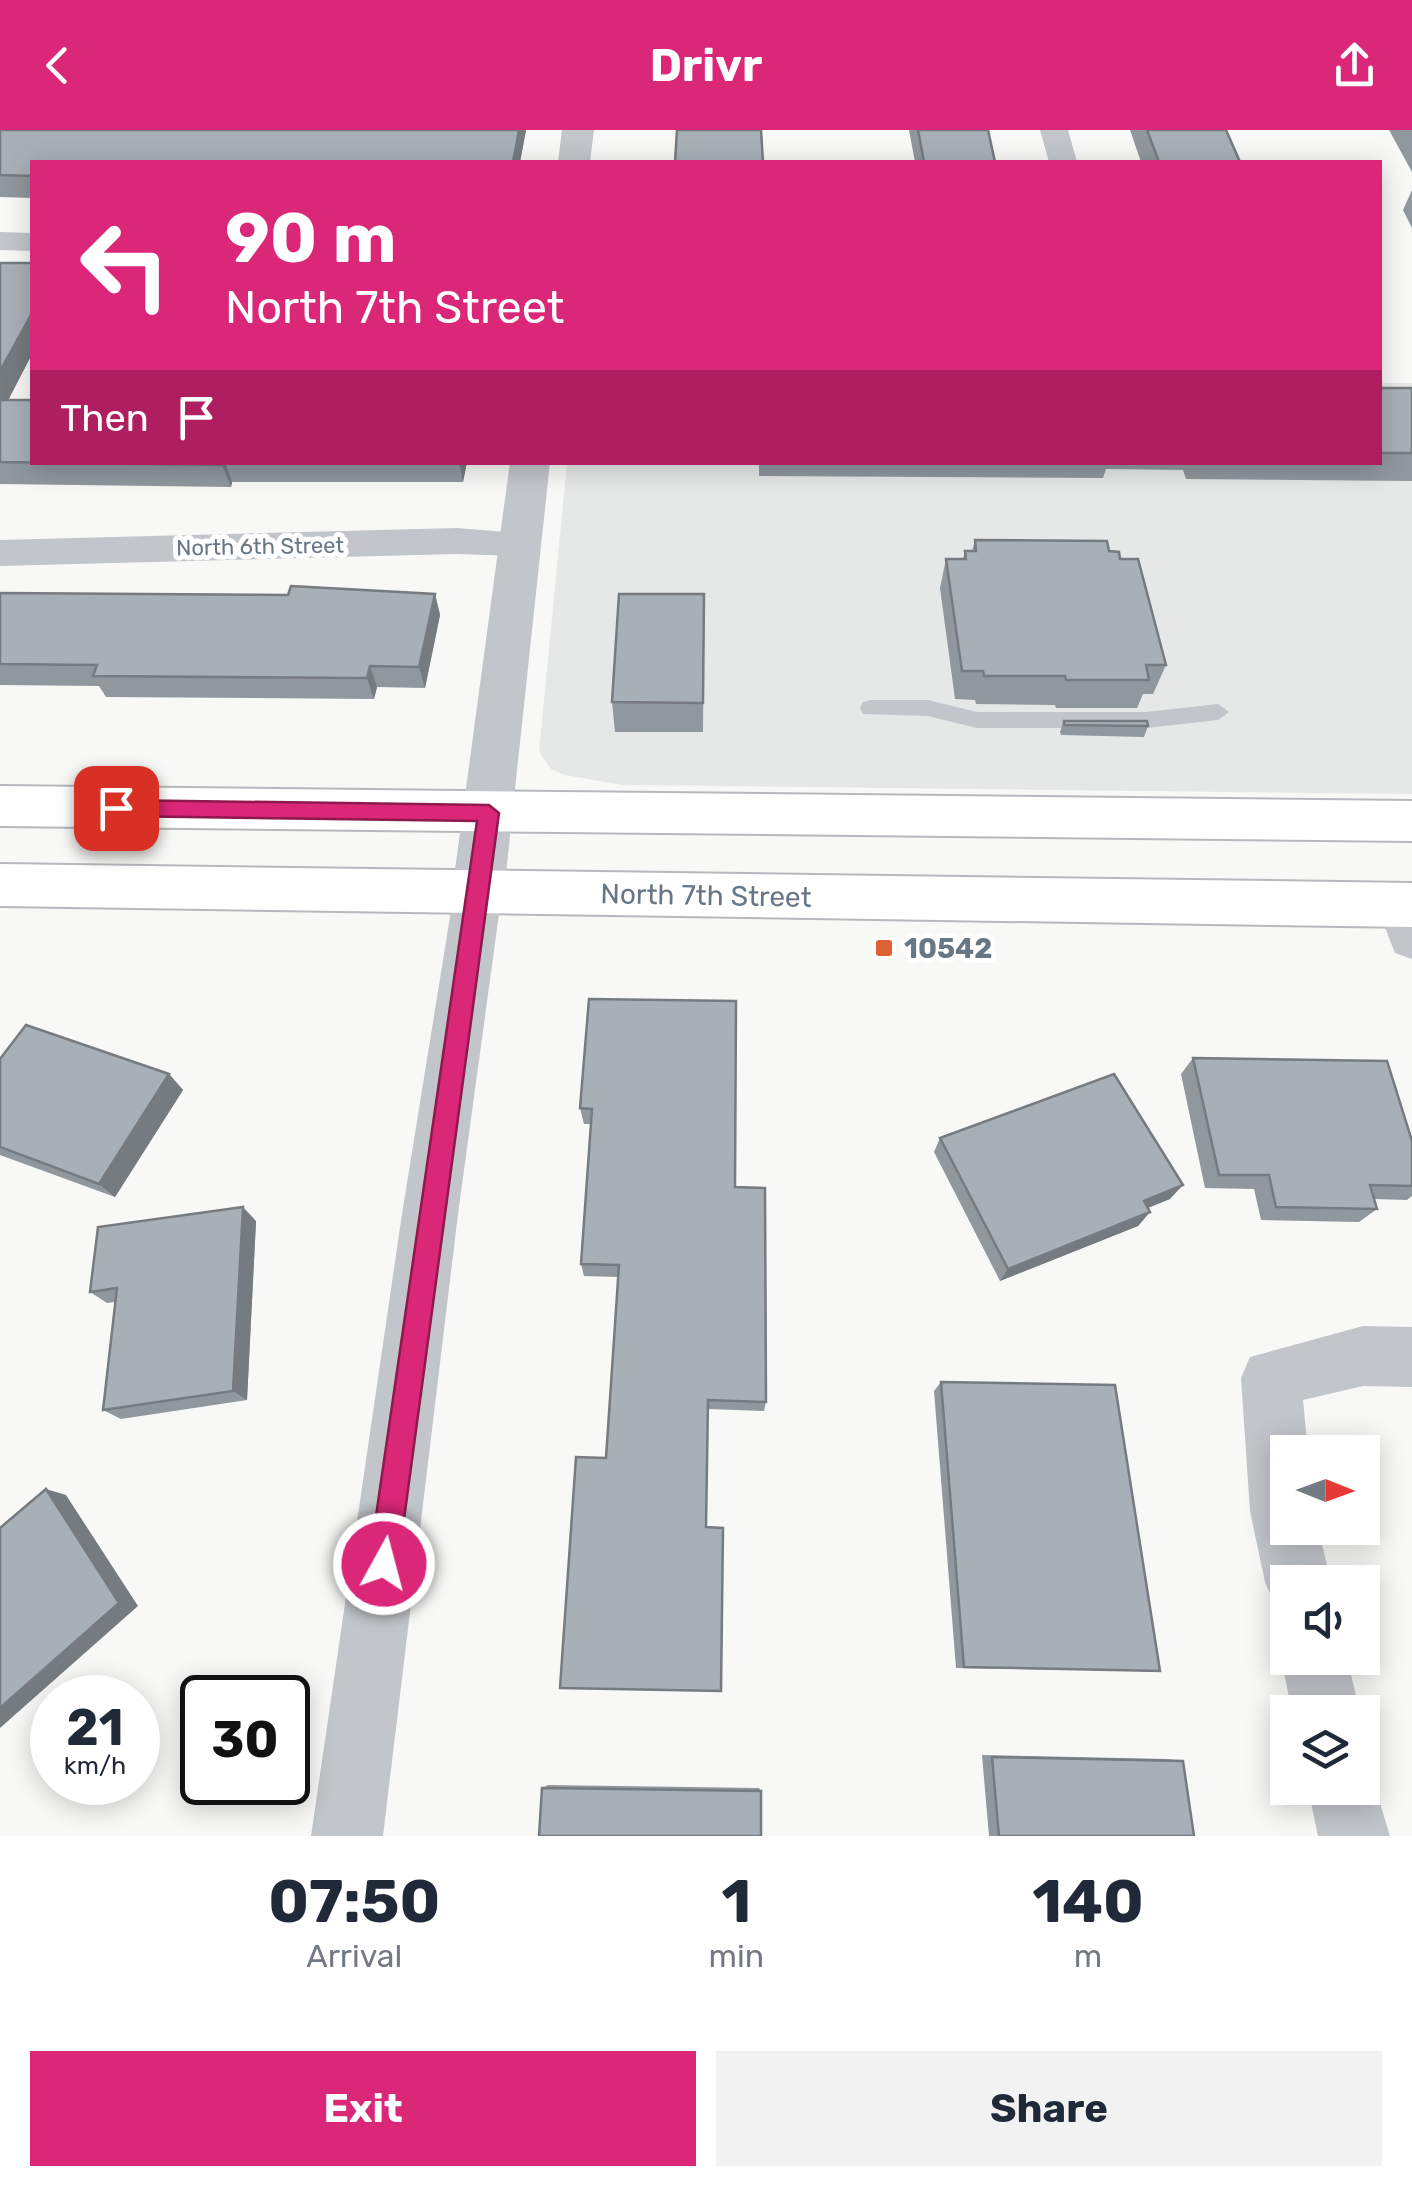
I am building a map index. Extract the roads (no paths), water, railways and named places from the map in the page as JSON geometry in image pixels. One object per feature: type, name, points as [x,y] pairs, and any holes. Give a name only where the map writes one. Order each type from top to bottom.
[{"type":"main road","points":[[0,806],[1412,821]]},
{"type":"main road","name":"North 7th Street","points":[[0,885],[478,892],[1408,916]]},
{"type":"street","points":[[574,160],[578,130]]},
{"type":"street","points":[[1054,130],[1062,160]]},
{"type":"street","points":[[0,241],[30,242]]},
{"type":"street","points":[[347,1836],[430,1214],[489,813],[530,465]]},
{"type":"street","name":"North 6th Street","points":[[0,553],[520,543]]},
{"type":"street","points":[[1294,1565],[1282,1511],[1271,1378],[1363,1356],[1412,1358]]},
{"type":"street","points":[[1347,1805],[1354,1836]]},
{"type":"lane","points":[[871,708],[928,708],[978,720],[1146,720],[1218,712]]},
{"type":"place","name":"10542","points":[[884,948]]}]
